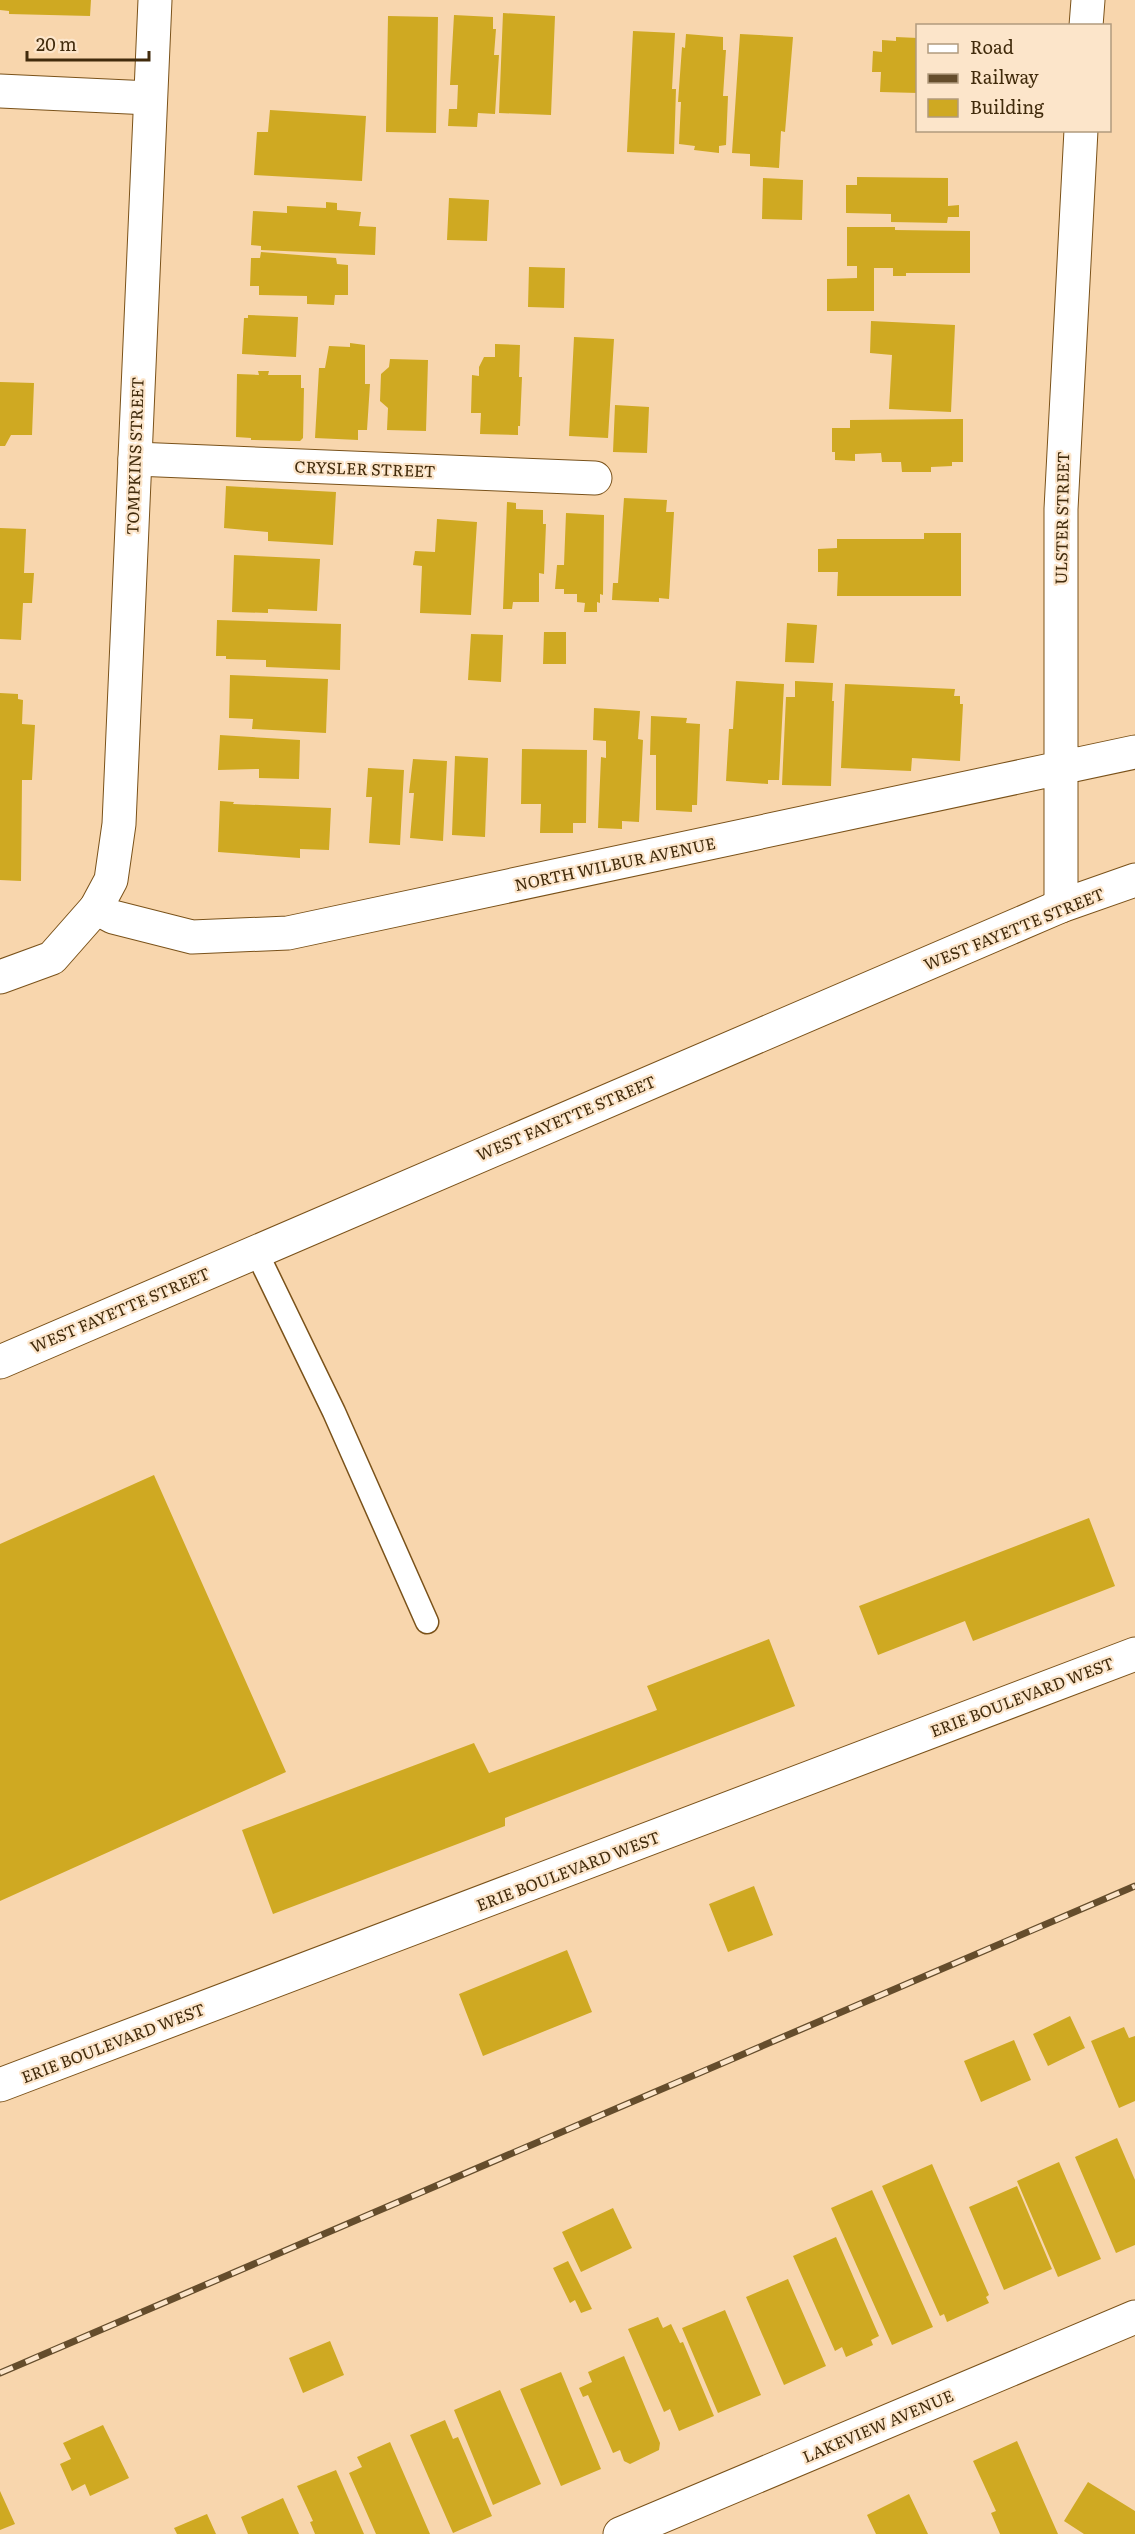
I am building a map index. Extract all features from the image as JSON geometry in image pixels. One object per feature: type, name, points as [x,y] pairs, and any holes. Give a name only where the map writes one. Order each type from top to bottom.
[{"type":"street","name":"TOMPKINS STREET","points":[[40,964],[52,958],[96,908],[111,880],[119,824],[155,0]]},
{"type":"street","points":[[1086,24],[1088,0]]},
{"type":"street","points":[[0,91],[150,98]]},
{"type":"street","name":"ULSTER STREET","points":[[1061,906],[1060,509],[1081,132]]},
{"type":"street","name":"CRYSLER STREET","points":[[135,459],[595,478]]},
{"type":"street","name":"NORTH WILBUR AVENUE","points":[[96,908],[113,917],[192,937],[288,933],[1135,752]]},
{"type":"street","name":"WEST FAYETTE STREET","points":[[0,1362],[1061,906],[1135,880]]},
{"type":"street","points":[[0,977],[40,964]]},
{"type":"street","points":[[0,993],[12,987],[40,964]]},
{"type":"street","name":"ERIE BOULEVARD WEST","points":[[0,2085],[1135,1654]]},
{"type":"street","name":"LAKEVIEW AVENUE","points":[[620,2534],[1135,2317]]},
{"type":"lane","points":[[256,1251],[334,1412],[427,1622]]},
{"type":"building","points":[[0,0],[91,0],[90,16],[9,14],[9,11],[0,10]]},
{"type":"building","points":[[503,13],[555,16],[551,115],[499,113]]},
{"type":"building","points":[[454,15],[493,17],[493,29],[496,29],[494,55],[499,55],[495,114],[478,113],[477,127],[448,126],[449,109],[457,109],[458,85],[450,85]]},
{"type":"building","points":[[388,16],[438,17],[436,133],[386,132]]},
{"type":"building","points":[[633,31],[675,33],[672,89],[676,89],[674,154],[627,152]]},
{"type":"building","points":[[686,34],[723,37],[723,50],[726,50],[723,96],[728,96],[726,145],[719,146],[719,153],[694,150],[695,146],[679,144],[681,102],[678,102],[682,47],[685,48]]},
{"type":"building","points":[[740,34],[793,37],[785,132],[781,131],[779,168],[750,166],[750,154],[732,153]]},
{"type":"building","points":[[896,37],[916,38],[916,93],[880,92],[881,72],[872,72],[873,51],[882,52],[882,40],[896,41]]},
{"type":"building","points":[[270,110],[366,116],[362,181],[254,175],[257,132],[268,132]]},
{"type":"building","points":[[857,177],[948,178],[948,206],[959,205],[959,217],[948,217],[947,223],[891,222],[891,214],[846,213],[846,185],[857,185]]},
{"type":"building","points":[[763,178],[803,180],[802,220],[762,219]]},
{"type":"building","points":[[449,198],[489,200],[487,241],[447,240]]},
{"type":"building","points":[[326,202],[337,203],[337,210],[361,212],[359,226],[376,227],[375,255],[261,250],[261,246],[251,245],[253,211],[287,213],[287,206],[326,208]]},
{"type":"building","points":[[847,227],[970,231],[970,273],[906,273],[906,276],[893,276],[893,268],[874,268],[874,311],[827,311],[827,279],[857,278],[857,266],[847,266]]},
{"type":"building","points":[[261,252],[336,258],[337,264],[348,265],[348,295],[335,295],[334,305],[307,304],[307,296],[259,295],[259,286],[250,286],[251,258],[260,258]]},
{"type":"building","points":[[529,267],[565,268],[564,308],[528,307]]},
{"type":"building","points":[[248,315],[298,317],[296,357],[242,354],[244,318],[248,318]]},
{"type":"building","points":[[871,321],[955,325],[951,412],[889,409],[892,355],[870,353]]},
{"type":"building","points":[[574,337],[614,339],[608,438],[569,436]]},
{"type":"building","points":[[350,343],[365,345],[365,384],[370,384],[367,430],[358,430],[358,440],[315,438],[319,368],[325,368],[329,346],[350,347]]},
{"type":"building","points":[[495,344],[520,345],[519,377],[522,377],[518,435],[480,434],[481,413],[471,413],[472,375],[479,376],[479,367],[484,357],[495,357]]},
{"type":"building","points":[[390,359],[428,360],[426,431],[387,430],[388,408],[380,401],[381,374],[389,367]]},
{"type":"building","points":[[258,371],[269,371],[268,375],[301,375],[301,388],[304,388],[303,438],[300,441],[251,440],[251,438],[236,437],[237,374],[259,375]]},
{"type":"building","points":[[0,382],[34,383],[32,435],[11,435],[5,446],[0,446]]},
{"type":"building","points":[[615,405],[649,407],[647,453],[613,452]]},
{"type":"building","points":[[963,419],[963,462],[952,462],[952,466],[931,467],[931,472],[902,472],[901,462],[882,462],[881,453],[855,454],[855,461],[835,460],[835,452],[832,452],[832,428],[850,428],[850,420]]},
{"type":"building","points":[[226,486],[336,492],[333,545],[268,541],[268,532],[224,528]]},
{"type":"building","points":[[624,498],[667,500],[666,512],[674,512],[669,599],[659,598],[659,602],[612,600],[613,583],[618,583]]},
{"type":"building","points":[[507,502],[516,503],[516,509],[543,510],[543,524],[546,524],[544,574],[539,573],[539,602],[513,602],[512,609],[503,609]]},
{"type":"building","points":[[566,513],[604,515],[603,595],[600,594],[600,603],[597,602],[597,612],[584,612],[585,603],[577,602],[577,594],[564,594],[564,589],[555,589],[557,565],[564,565]]},
{"type":"building","points":[[437,519],[477,522],[471,615],[420,613],[422,566],[413,565],[415,551],[435,552]]},
{"type":"building","points":[[0,528],[26,529],[24,573],[34,573],[32,603],[23,603],[21,640],[0,639]]},
{"type":"building","points":[[924,533],[961,533],[961,596],[837,596],[838,572],[818,572],[818,549],[837,548],[837,539],[924,539]]},
{"type":"building","points":[[234,555],[320,559],[317,611],[268,609],[268,613],[232,612]]},
{"type":"building","points":[[217,620],[341,624],[340,670],[266,667],[266,660],[226,659],[226,656],[216,656]]},
{"type":"building","points":[[787,623],[817,625],[814,663],[785,662]]},
{"type":"building","points":[[544,632],[566,632],[566,664],[543,664]]},
{"type":"building","points":[[471,634],[503,635],[501,682],[468,680]]},
{"type":"building","points":[[230,675],[328,679],[326,733],[252,729],[253,719],[229,718]]},
{"type":"building","points":[[736,681],[784,684],[779,780],[768,780],[768,784],[726,781],[729,729],[733,729]]},
{"type":"building","points":[[795,681],[833,683],[831,786],[782,785],[786,697],[795,697]]},
{"type":"building","points":[[845,684],[955,689],[954,696],[960,696],[960,704],[963,704],[960,761],[912,758],[911,771],[841,768]]},
{"type":"building","points":[[0,693],[18,694],[18,699],[23,700],[22,724],[35,725],[32,780],[22,780],[21,881],[0,880]]},
{"type":"building","points":[[594,708],[640,711],[638,739],[643,740],[639,822],[622,821],[622,829],[598,828],[601,757],[606,758],[606,741],[593,740]]},
{"type":"building","points":[[651,716],[687,718],[686,723],[700,724],[697,805],[692,805],[692,812],[656,810],[656,755],[650,755]]},
{"type":"building","points":[[220,735],[300,740],[299,779],[259,778],[259,769],[218,770]]},
{"type":"building","points":[[522,749],[587,750],[586,823],[573,823],[573,833],[540,833],[541,804],[521,804]]},
{"type":"building","points":[[455,756],[488,758],[485,837],[452,835]]},
{"type":"building","points":[[413,759],[447,761],[443,841],[410,838],[414,793],[409,793]]},
{"type":"building","points":[[368,768],[404,770],[400,845],[369,843],[372,797],[366,797]]},
{"type":"building","points":[[220,801],[234,802],[233,804],[331,808],[329,850],[300,849],[300,858],[218,852]]},
{"type":"building","points":[[154,1475],[286,1772],[0,1901],[0,1544]]},
{"type":"building","points":[[1089,1518],[1115,1586],[973,1641],[965,1621],[878,1655],[859,1606]]},
{"type":"building","points":[[769,1639],[795,1706],[505,1818],[505,1826],[273,1914],[242,1830],[474,1743],[489,1773],[657,1710],[647,1686]]},
{"type":"building","points":[[754,1886],[773,1935],[728,1952],[709,1904]]},
{"type":"building","points":[[567,1950],[592,2012],[483,2056],[459,1994]]},
{"type":"building","points":[[1070,2016],[1085,2048],[1048,2066],[1033,2034]]},
{"type":"building","points":[[1124,2027],[1129,2038],[1135,2036],[1135,2101],[1119,2108],[1091,2041]]},
{"type":"building","points":[[1014,2040],[1031,2080],[981,2102],[964,2061]]},
{"type":"building","points":[[1117,2138],[1135,2180],[1135,2245],[1116,2253],[1075,2157]]},
{"type":"building","points":[[1059,2162],[1101,2259],[1058,2277],[1017,2181]]},
{"type":"building","points":[[932,2164],[989,2295],[986,2297],[989,2303],[947,2322],[944,2314],[940,2316],[882,2186]]},
{"type":"building","points":[[1017,2186],[1052,2269],[1004,2290],[969,2207]]},
{"type":"building","points":[[872,2190],[933,2327],[892,2345],[831,2208]]},
{"type":"building","points":[[613,2208],[632,2248],[581,2272],[562,2232]]},
{"type":"building","points":[[836,2237],[879,2336],[871,2340],[873,2345],[846,2357],[842,2347],[835,2351],[793,2256]]},
{"type":"building","points":[[568,2261],[592,2309],[581,2313],[575,2300],[570,2303],[553,2268]]},
{"type":"building","points":[[788,2279],[826,2366],[784,2385],[746,2297]]},
{"type":"building","points":[[725,2310],[761,2395],[718,2413],[682,2328]]},
{"type":"building","points":[[658,2317],[663,2328],[671,2324],[680,2343],[683,2342],[714,2416],[679,2431],[670,2409],[664,2412],[628,2329]]},
{"type":"building","points":[[330,2341],[344,2375],[303,2393],[289,2358]]},
{"type":"building","points":[[624,2356],[660,2443],[659,2450],[630,2464],[624,2461],[620,2450],[613,2453],[588,2395],[583,2397],[579,2388],[592,2382],[588,2372]]},
{"type":"building","points":[[561,2372],[601,2469],[561,2486],[520,2389]]},
{"type":"building","points":[[500,2390],[541,2484],[493,2505],[454,2410]]},
{"type":"building","points":[[445,2420],[453,2439],[458,2437],[492,2516],[453,2533],[410,2435]]},
{"type":"building","points":[[103,2425],[129,2478],[90,2496],[85,2484],[72,2491],[60,2464],[71,2459],[63,2443]]},
{"type":"building","points":[[1017,2441],[1058,2534],[1000,2534],[991,2513],[996,2511],[973,2461]]},
{"type":"building","points":[[390,2442],[430,2534],[376,2534],[349,2473],[362,2467],[357,2457]]},
{"type":"building","points":[[336,2470],[364,2534],[315,2534],[310,2522],[313,2521],[297,2486]]},
{"type":"building","points":[[1088,2482],[1135,2511],[1135,2534],[1084,2534],[1064,2521]]},
{"type":"building","points":[[0,2491],[15,2524],[0,2530]]},
{"type":"building","points":[[909,2494],[928,2534],[876,2534],[867,2515]]},
{"type":"building","points":[[283,2498],[299,2534],[248,2534],[241,2517]]},
{"type":"building","points":[[207,2514],[216,2534],[177,2534],[174,2528]]},
{"type":"railway","points":[[0,2373],[1135,1886]]}]
